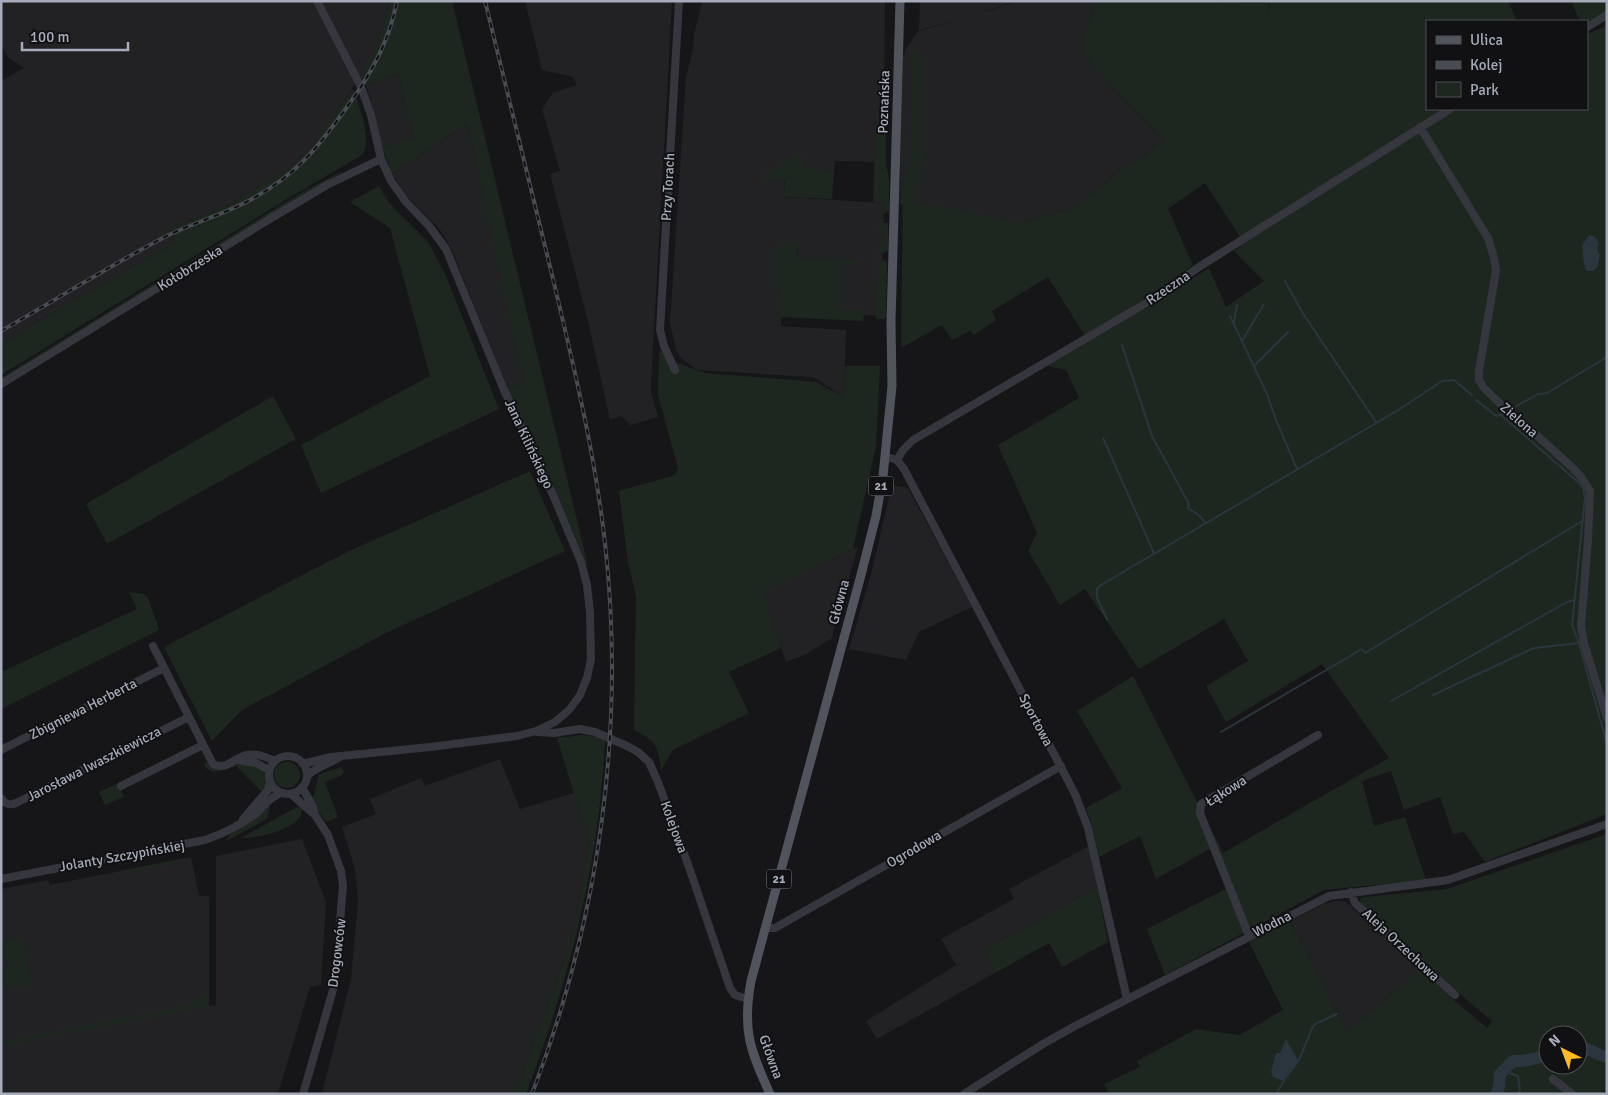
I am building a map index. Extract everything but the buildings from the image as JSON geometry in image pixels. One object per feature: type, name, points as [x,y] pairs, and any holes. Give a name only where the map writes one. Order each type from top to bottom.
[{"type":"main road","name":"Poznańska","points":[[894,203],[900,1]]},
{"type":"main road","name":"Główna","points":[[770,1094],[751,1046],[747,1029],[748,999],[751,981],[876,516],[886,457],[892,386],[891,322],[894,203]]},
{"type":"street","name":"Jana Kilińskiego","points":[[317,1],[361,87],[371,115],[381,159],[399,193],[435,233],[446,249],[504,390],[554,497],[584,574],[588,597],[591,640],[591,659],[587,678],[580,695],[569,710],[555,722],[536,731]]},
{"type":"street","name":"Przy Torach","points":[[675,370],[664,346],[660,330],[679,1]]},
{"type":"street","points":[[1588,26],[1607,14]]},
{"type":"street","name":"Rzeczna","points":[[897,460],[903,450],[913,440],[1143,305],[1202,265],[1448,110]]},
{"type":"street","name":"Zielona","points":[[1420,127],[1488,238],[1494,258],[1496,271],[1479,380],[1484,388],[1515,418],[1573,468],[1590,491],[1581,626],[1584,643],[1607,718]]},
{"type":"street","name":"Kołobrzeska","points":[[1,384],[273,216],[327,185],[381,159]]},
{"type":"street","points":[[886,457],[897,460]]},
{"type":"street","name":"Sportowa","points":[[897,460],[1075,794],[1088,828],[1127,999]]},
{"type":"street","points":[[153,646],[213,764],[221,766],[238,760],[243,756],[255,754],[275,761]]},
{"type":"street","name":"Zbigniewa Herberta","points":[[1,750],[164,668]]},
{"type":"street","name":"Jarosława Iwaszkiewicza","points":[[1,798],[6,804],[16,803],[189,717]]},
{"type":"street","name":"Kolejowa","points":[[536,731],[554,733],[580,729],[590,731],[627,746],[638,752],[649,762],[690,870],[730,988],[735,995],[748,999]]},
{"type":"street","points":[[302,763],[331,757],[517,736],[536,731]]},
{"type":"street","name":"Łąkowa","points":[[1250,936],[1200,812],[1201,804],[1318,735]]},
{"type":"street","points":[[121,786],[203,745]]},
{"type":"street","points":[[307,776],[306,768],[302,763],[296,758],[289,756],[275,761],[269,770],[270,783],[281,793],[291,794],[302,787],[307,776],[316,768],[333,762],[342,756]]},
{"type":"street","points":[[238,760],[256,763],[269,770]]},
{"type":"street","name":"Ogrodowa","points":[[766,928],[774,928],[1061,766]]},
{"type":"street","name":"Jolanty Szczypińskiej","points":[[239,824],[268,790],[270,783]]},
{"type":"street","name":"Drogowców","points":[[302,787],[315,815],[328,835],[336,855],[341,872],[344,895],[335,983],[304,1094]]},
{"type":"street","name":"Jolanty Szczypińskiej","points":[[1,879],[199,842],[239,824],[255,814],[273,797],[281,793]]},
{"type":"street","name":"Drogowców","points":[[291,794],[315,815]]},
{"type":"street","name":"Wodna","points":[[966,1093],[1043,1044],[1329,896],[1448,880],[1607,824]]},
{"type":"street","name":"Aleja Orzechowa","points":[[1351,892],[1355,903],[1455,995]]},
{"type":"street","points":[[1553,1079],[1572,1094]]},
{"type":"shaded area","points":[[1,1],[390,1],[377,44],[363,72],[320,140],[288,169],[227,206],[169,229],[175,242],[1,343],[1,81],[24,68],[8,57],[1,45]]},
{"type":"shaded area","points":[[525,1],[672,1],[651,384],[651,392],[658,417],[630,425],[621,416],[610,420],[588,321],[550,174],[560,171],[542,109],[553,93],[577,85],[573,77],[542,70]]},
{"type":"shaded area","points":[[702,1],[885,1],[884,88],[879,162],[835,161],[834,171],[785,167],[784,197],[884,203],[881,316],[794,304],[797,243],[782,272],[781,326],[846,330],[844,397],[813,377],[697,370],[682,359],[676,350],[670,323],[686,76]]},
{"type":"shaded area","points":[[920,1],[1017,1],[964,18],[1020,1],[1095,1],[1096,3],[1078,50],[1163,140],[1144,156],[1116,173],[1093,193],[1066,210],[1013,224],[900,204],[901,114],[905,50],[918,31],[959,20],[919,30]]},
{"type":"shaded area","points":[[398,74],[413,137],[382,147],[366,86]]},
{"type":"shaded area","points":[[466,124],[469,130],[523,377],[520,383],[510,387],[505,383],[451,248],[440,230],[405,194],[392,174]]},
{"type":"shaded area","points":[[1589,235],[1594,236],[1599,243],[1597,250],[1600,255],[1597,268],[1593,271],[1587,271],[1583,259],[1582,245]]},
{"type":"shaded area","points":[[892,485],[908,488],[972,607],[919,632],[906,660],[849,649],[871,574]]},
{"type":"shaded area","points":[[858,547],[833,638],[804,655],[786,662],[762,591]]},
{"type":"shaded area","points":[[500,759],[520,809],[574,793],[589,843],[572,939],[514,1094],[322,1094],[351,979],[358,901],[355,869],[342,827],[376,814],[370,799],[421,778],[425,786]]},
{"type":"shaded area","points":[[302,839],[326,902],[321,985],[310,987],[278,1094],[1,1094],[1,889],[48,880],[50,885],[191,857],[199,895],[209,897],[209,1006],[216,1005],[216,856]]},
{"type":"shaded area","points":[[1089,846],[1097,887],[983,951],[995,973],[877,1039],[866,1021],[956,965],[941,939],[1014,899],[1009,889]]},
{"type":"shaded area","points":[[1335,901],[1347,903],[1422,968],[1347,1031],[1290,921],[1324,904]]},
{"type":"shaded area","points":[[1286,1039],[1299,1062],[1284,1081],[1273,1077],[1271,1072],[1276,1053],[1280,1053]]},
{"type":"green space","points":[[390,1],[452,1],[589,570],[554,486],[505,383],[510,387],[520,383],[523,377],[469,130],[466,124],[392,174],[382,147],[413,137],[398,74],[366,86],[360,77],[377,44]]},
{"type":"green space","points":[[1095,1],[1269,3],[1268,18],[1270,1],[1508,1],[1517,20],[1426,20],[1426,110],[1588,110],[1588,34],[1607,26],[1607,814],[1485,862],[1464,832],[1453,834],[1440,797],[1404,810],[1391,771],[1362,781],[1374,826],[1405,817],[1426,880],[1324,890],[1165,975],[1147,929],[1226,889],[1210,849],[1156,879],[1140,836],[1099,857],[1086,808],[1122,788],[1077,711],[1133,676],[1223,853],[1389,758],[1322,664],[1226,722],[1206,686],[1248,661],[1224,619],[1139,669],[1085,589],[1060,605],[1028,551],[1037,533],[998,445],[1079,398],[1066,370],[1047,366],[1148,307],[1209,268],[1226,307],[1264,281],[1234,251],[1244,243],[1205,183],[1168,209],[1193,265],[1142,301],[1085,336],[1048,277],[992,311],[996,320],[974,335],[970,331],[952,340],[942,325],[901,348],[903,185],[910,160],[912,52],[915,49],[921,51],[923,62],[922,149],[925,152],[925,165],[919,166],[918,202],[1014,221],[1025,221],[1066,210],[1093,193],[1116,173],[1144,156],[1163,140],[1078,50],[1096,3]]},
{"type":"green space","points":[[1571,1],[1607,1],[1607,11],[1588,21],[1580,20]]},
{"type":"green space","points":[[905,54],[904,160],[900,172],[903,56]]},
{"type":"green space","points":[[353,89],[366,132],[365,149],[362,155],[1,375],[1,343],[175,242],[169,229],[227,206],[288,169],[319,140],[316,137]]},
{"type":"green space","points":[[885,120],[889,211],[884,214],[884,203],[873,202],[876,123]]},
{"type":"green space","points":[[800,154],[807,168],[834,171],[832,199],[784,197],[785,180],[764,180],[762,176]]},
{"type":"green space","points":[[340,172],[1,380],[1,378],[299,194]]},
{"type":"green space","points":[[379,186],[390,204],[429,243],[446,276],[499,409],[321,493],[301,445],[430,376],[390,228],[350,202]]},
{"type":"green space","points":[[878,222],[888,223],[888,250],[886,252],[878,253],[879,244],[883,244],[883,230],[878,230]]},
{"type":"green space","points":[[784,242],[797,243],[796,259],[857,260],[857,264],[839,264],[839,310],[865,310],[863,321],[781,317],[777,312],[778,287],[775,285],[775,250]]},
{"type":"green space","points":[[878,260],[886,261],[887,263],[886,316],[884,319],[877,319],[875,316]]},
{"type":"green space","points":[[659,350],[677,363],[705,373],[816,382],[844,397],[845,366],[880,366],[876,446],[853,549],[763,591],[781,648],[729,672],[749,713],[673,750],[661,770],[659,755],[655,745],[647,737],[634,730],[636,596],[628,562],[619,491],[675,475],[678,468],[658,395]]},
{"type":"green space","points":[[273,396],[296,439],[107,544],[86,504]]},
{"type":"green space","points":[[530,471],[565,551],[386,633],[242,710],[212,741],[164,647],[347,552]]},
{"type":"green space","points":[[129,592],[144,594],[148,598],[159,629],[157,631],[1,709],[1,672],[137,609]]},
{"type":"green space","points":[[582,735],[605,739],[597,830],[589,875],[569,964],[542,1051],[526,1094],[514,1094],[572,939],[589,843],[557,738]]},
{"type":"green space","points":[[208,762],[233,765],[249,763],[264,771],[266,785],[262,792],[236,766],[223,771],[214,771],[206,768],[203,764]]},
{"type":"green space","points":[[287,762],[296,766],[300,775],[296,784],[287,788],[278,784],[274,775],[278,766]]},
{"type":"green space","points":[[342,767],[344,772],[342,775],[325,782],[338,817],[328,821],[324,820],[312,801],[319,774]]},
{"type":"green space","points":[[118,783],[124,797],[105,805],[99,792]]},
{"type":"green space","points":[[268,804],[270,808],[267,819],[226,841],[229,835],[248,823]]},
{"type":"green space","points":[[301,807],[301,814],[297,821],[289,826],[258,837],[241,838],[295,808]]},
{"type":"green space","points":[[1607,834],[1607,1088],[1600,1094],[1109,1094],[1104,1084],[1140,1067],[1137,1061],[1196,1029],[1239,1035],[1283,1010],[1249,942],[1290,921],[1347,1031],[1422,968],[1454,1000],[1487,1028],[1492,1021],[1458,993],[1361,903],[1360,899],[1364,897],[1447,889]]},
{"type":"green space","points":[[181,859],[178,863],[122,873],[121,871]]},
{"type":"green space","points":[[1097,887],[1108,942],[1062,967],[1049,943],[995,973],[983,951]]},
{"type":"green space","points":[[204,896],[209,897],[209,1006],[1,1046],[1,1042],[194,1004],[194,1000],[199,999],[199,996],[207,995],[208,905]]},
{"type":"green space","points":[[21,938],[24,943],[31,980],[30,985],[23,991],[22,985],[4,989],[5,995],[1,995],[1,968],[9,966],[8,961],[6,962],[5,959],[1,959],[1,952],[5,950],[5,947],[2,948],[1,941]]},
{"type":"waterway","points":[[1285,281],[1302,312],[1376,422]]},
{"type":"waterway","points":[[1242,341],[1264,304]]},
{"type":"waterway","points":[[1234,322],[1237,305]]},
{"type":"waterway","points":[[1230,316],[1267,394],[1297,469]]},
{"type":"waterway","points":[[1254,366],[1288,332]]},
{"type":"waterway","points":[[1122,345],[1152,436],[1189,504],[1188,508],[1200,516],[1205,523]]},
{"type":"waterway","points":[[1511,409],[1538,394],[1547,393],[1607,357]]},
{"type":"waterway","points":[[1107,619],[1097,598],[1097,589],[1101,585],[1400,409],[1442,381],[1454,380],[1472,395]]},
{"type":"waterway","points":[[1476,400],[1496,416],[1503,414]]},
{"type":"waterway","points":[[1501,415],[1583,488],[1585,497],[1572,625],[1579,643],[1607,744]]},
{"type":"waterway","points":[[1103,438],[1154,553]]},
{"type":"waterway","points":[[1221,732],[1362,649],[1365,653],[1584,520]]},
{"type":"waterway","points":[[1391,701],[1567,602],[1575,600]]},
{"type":"waterway","points":[[1433,695],[1534,648],[1579,643]]},
{"type":"waterway","points":[[1299,1060],[1313,1026],[1337,1014]]},
{"type":"waterway","points":[[1588,1050],[1607,1057]]},
{"type":"waterway","points":[[1496,1094],[1499,1087],[1500,1074],[1513,1061],[1524,1061],[1538,1058]]},
{"type":"waterway","points":[[1506,1069],[1509,1073],[1518,1076],[1520,1091],[1515,1094]]},
{"type":"waterway","points":[[1276,1094],[1284,1081]]},
{"type":"railway","points":[[1,331],[159,240],[250,200],[293,171],[326,136],[364,82],[384,44],[397,1]]},
{"type":"railway","points":[[485,1],[569,345],[583,411],[601,510],[611,613],[612,683],[609,753],[602,823],[590,892],[575,960],[555,1028],[532,1094]]}]
